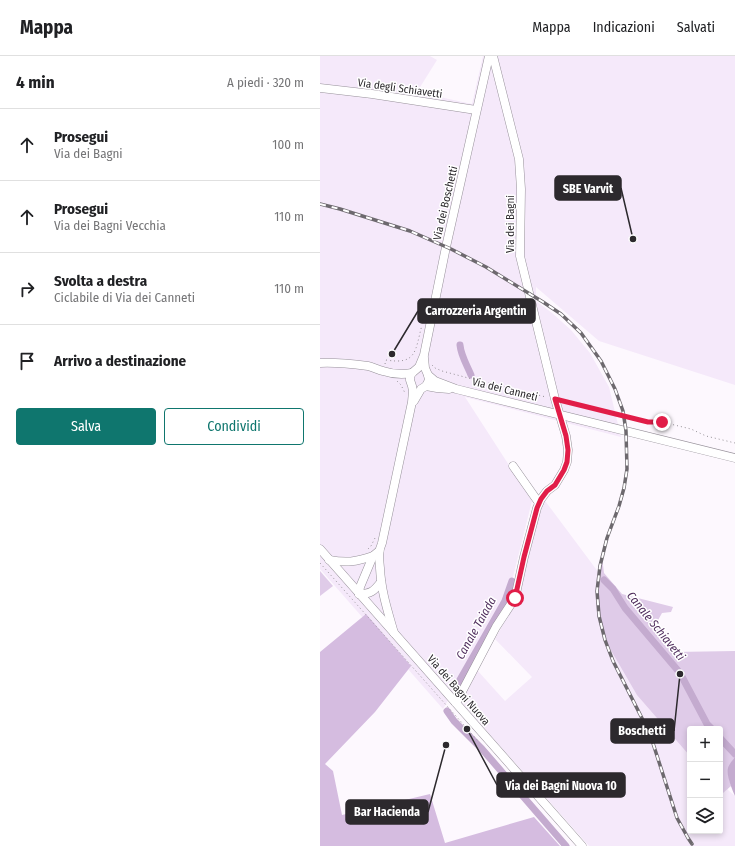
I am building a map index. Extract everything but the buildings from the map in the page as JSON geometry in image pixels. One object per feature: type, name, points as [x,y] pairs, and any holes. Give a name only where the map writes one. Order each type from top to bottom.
[{"type":"street","name":"Via dei Boschetti","points":[[411,408],[416,398],[429,380],[424,364],[425,351],[448,239],[489,56]]},
{"type":"street","name":"Via dei Bagni","points":[[493,56],[519,159],[521,189],[520,256],[555,399],[566,436],[568,450],[567,462],[564,470],[555,485],[547,491],[540,501]]},
{"type":"street","name":"Via degli Schiavetti","points":[[320,88],[372,94],[476,110]]},
{"type":"street","name":"Via dei Boschetti","points":[[359,594],[360,587],[373,552],[382,543],[411,408],[412,397],[410,380],[425,351]]},
{"type":"street","points":[[320,363],[330,362],[369,367],[402,378],[415,388],[424,387]]},
{"type":"street","points":[[390,375],[404,374],[421,370],[427,374]]},
{"type":"street","name":"Via dei Canneti","points":[[427,374],[435,380],[456,389],[735,458]]},
{"type":"street","name":"Via dei Canneti","points":[[424,387],[456,389]]},
{"type":"street","points":[[456,703],[496,627],[515,598],[524,557],[540,501],[513,466]]},
{"type":"street","name":"Via dei Bagni Nuova","points":[[320,549],[582,846]]},
{"type":"street","name":"Via dei Boschetti","points":[[373,552],[394,633]]},
{"type":"street","points":[[329,560],[355,562],[373,552]]},
{"type":"street","points":[[359,594],[366,594],[372,591],[381,582]]},
{"type":"path","points":[[406,395],[401,385],[390,375],[386,360],[396,362],[407,360],[414,353],[423,322]]},
{"type":"path","points":[[417,345],[425,351]]},
{"type":"path","points":[[432,362],[435,368],[442,371],[648,422],[662,422],[691,429],[706,436],[735,443]]},
{"type":"path","points":[[373,552],[371,546],[376,535]]},
{"type":"path","points":[[320,563],[479,742]]},
{"type":"shaded area","points":[[320,56],[430,56],[437,60],[417,92],[472,104],[483,56],[735,56],[735,385],[599,341],[536,287],[536,301],[571,330],[590,353],[609,387],[621,437],[465,397],[532,501],[512,581],[505,601],[443,709],[320,569]]},
{"type":"shaded area","points":[[543,498],[678,679],[689,726],[687,726],[687,834],[723,834],[723,778],[728,790],[735,796],[735,846],[589,846],[460,701],[477,670],[505,701],[532,677],[495,639],[518,598]]},
{"type":"shaded area","points":[[602,557],[604,573],[622,594],[673,607],[671,612],[662,613],[657,622],[675,652],[735,651],[735,757],[728,771],[731,786],[723,793],[723,726],[687,726],[687,753],[637,695],[605,640],[599,616],[599,574]]},
{"type":"shaded area","points":[[320,571],[333,586],[320,596]]},
{"type":"shaded area","points":[[366,614],[411,666],[375,712],[325,764],[333,771],[342,815],[430,794],[445,843],[534,817],[560,846],[320,846],[320,652]]},
{"type":"shaded area","points":[[735,757],[735,796],[728,774],[728,768]]},
{"type":"waterway","name":"Canale Schiavetti","points":[[460,345],[463,357],[471,375]]},
{"type":"waterway","name":"Canale Schiavetti","points":[[604,580],[613,589],[625,608],[680,673],[709,726]]},
{"type":"waterway","name":"Canale Taiada","points":[[457,685],[505,601],[512,581]]},
{"type":"waterway","name":"Canale Taiada","points":[[447,711],[454,721],[482,749],[566,846]]},
{"type":"waterway","name":"Canale Schiavetti","points":[[723,741],[735,754]]},
{"type":"railway","points":[[320,204],[410,231],[451,249],[486,267],[561,314],[581,333],[601,361],[615,389],[623,411],[626,431],[627,469],[619,506],[607,538],[600,566],[597,591],[599,616],[605,640],[613,661],[650,734],[677,818],[692,844]]},
{"type":"place","name":"SBE Varvit","points":[[633,239]]},
{"type":"place","name":"Carrozzeria Argentin","points":[[392,354]]},
{"type":"place","name":"Boschetti","points":[[680,674]]},
{"type":"place","name":"Via dei Bagni Nuova 10","points":[[467,729]]},
{"type":"place","name":"Bar Hacienda","points":[[446,745]]},
{"type":"route","points":[[515,598],[537,508],[547,491],[555,485],[567,462],[568,450],[566,436],[555,399],[648,422],[662,422]]}]
